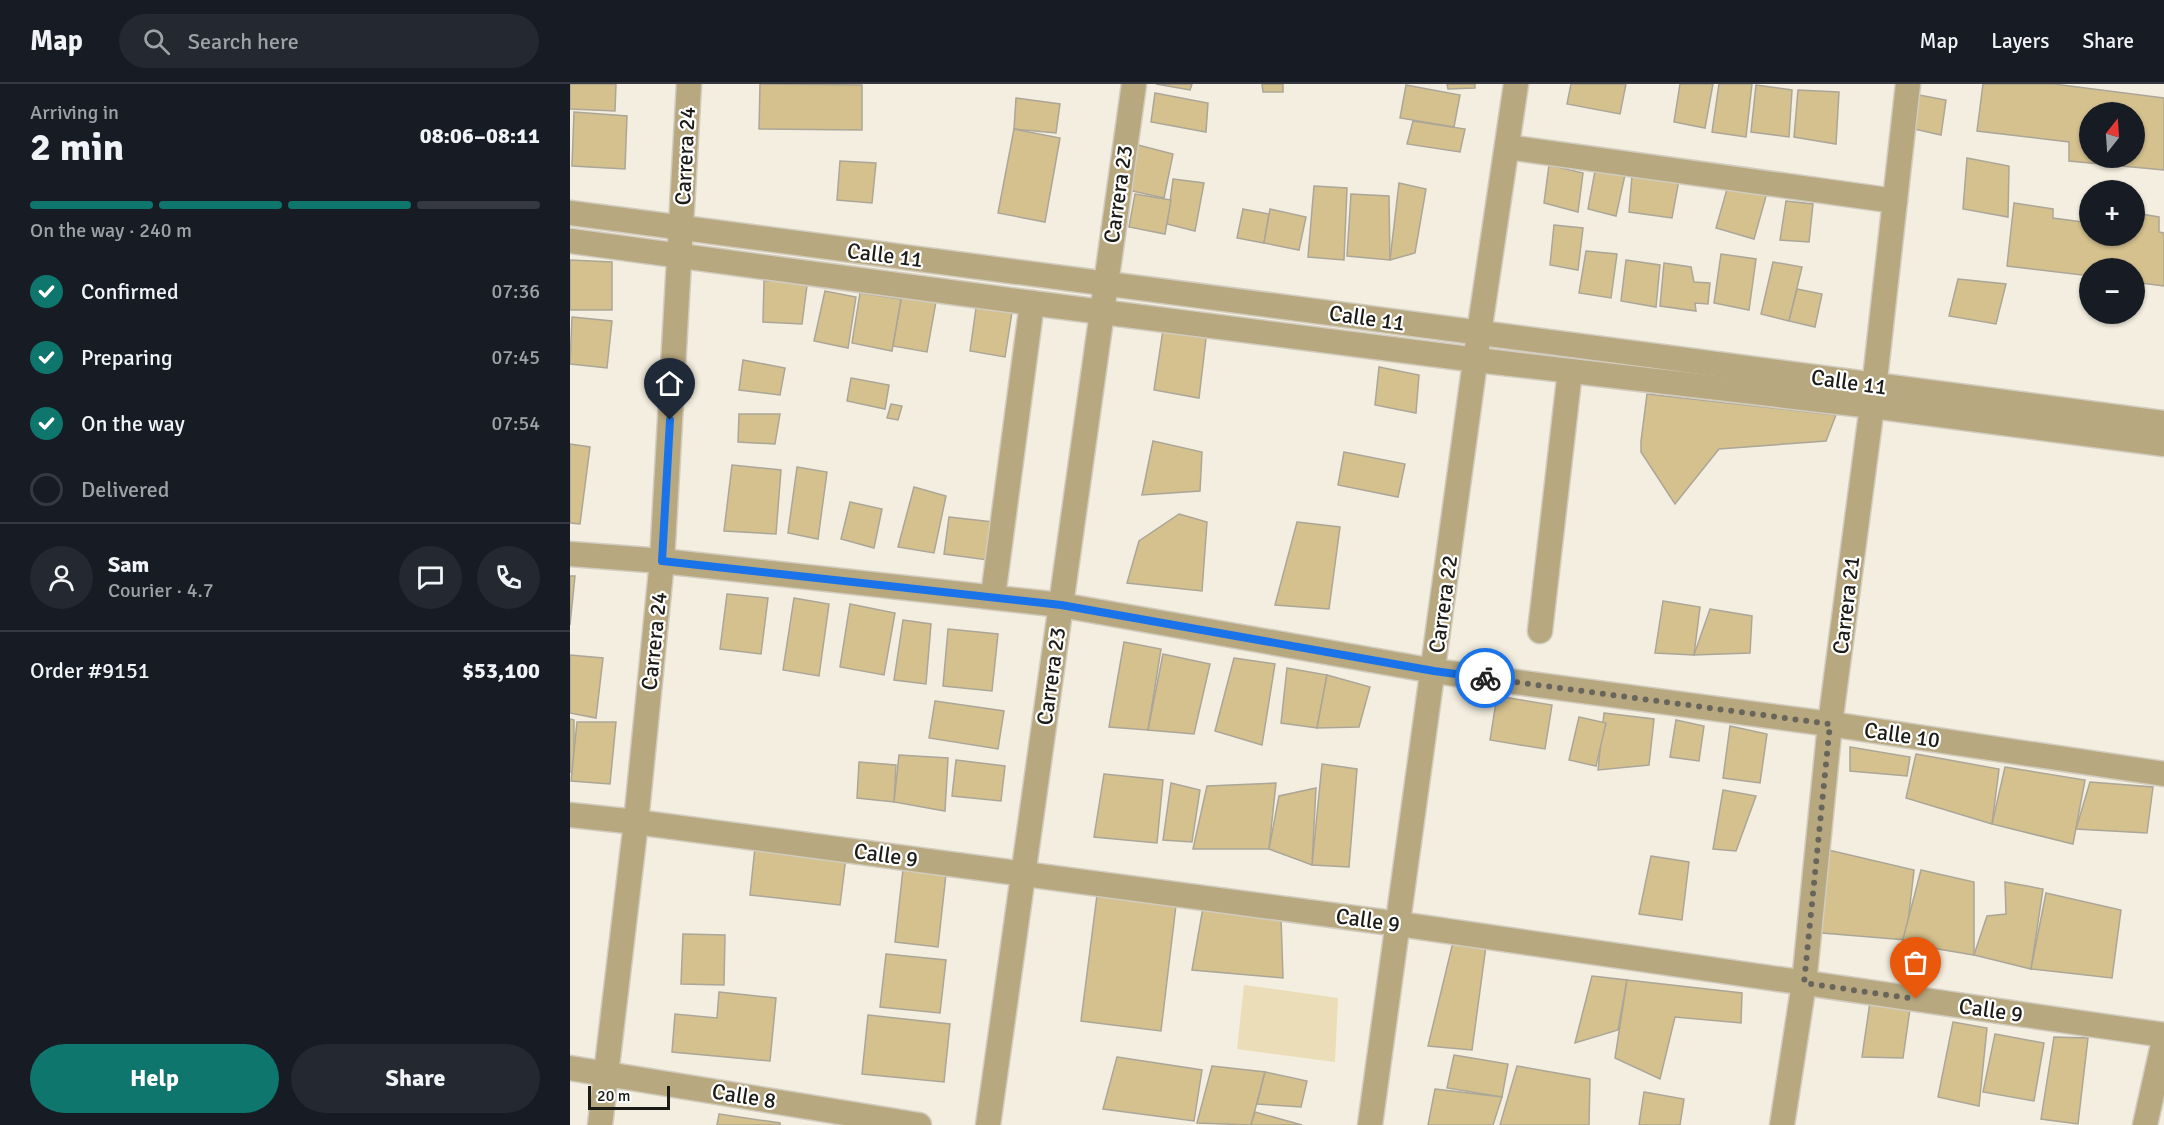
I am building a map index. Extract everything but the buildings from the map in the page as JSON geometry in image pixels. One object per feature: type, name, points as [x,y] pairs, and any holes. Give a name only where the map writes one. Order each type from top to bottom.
[{"type":"street","name":"Carrera 24","points":[[600,1125],[608,1073],[636,822],[662,561],[689,84]]},
{"type":"street","name":"Carrera 23","points":[[988,1125],[1134,84]]},
{"type":"street","name":"Carrera 22","points":[[1370,1125],[1479,333],[1516,84]]},
{"type":"street","name":"Carrera 21","points":[[1782,1125],[1804,983],[1830,724],[1873,395],[1908,84]]},
{"type":"street","points":[[1507,147],[1895,201]]},
{"type":"street","name":"Calle 11","points":[[570,213],[1479,333],[1873,395],[2164,444]]},
{"type":"street","name":"Calle 11","points":[[570,241],[1032,303],[1570,371],[1873,395],[2164,423]]},
{"type":"street","points":[[993,596],[1032,303]]},
{"type":"street","points":[[1540,632],[1570,371]]},
{"type":"street","name":"Calle 10","points":[[570,554],[662,561],[1061,605],[1434,671],[1830,724],[2164,774]]},
{"type":"street","name":"Calle 9","points":[[570,815],[1399,924],[2164,1035]]},
{"type":"street","points":[[2145,1125],[2164,1040]]},
{"type":"street","name":"Calle 8","points":[[570,1068],[919,1125]]},
{"type":"shaded area","points":[[1244,985],[1338,998],[1335,1062],[1237,1049]]},
{"type":"way so far","points":[[1485,678],[1830,724],[1804,983],[1916,999]]},
{"type":"route","points":[[670,420],[662,561],[1061,605],[1485,678]]}]
